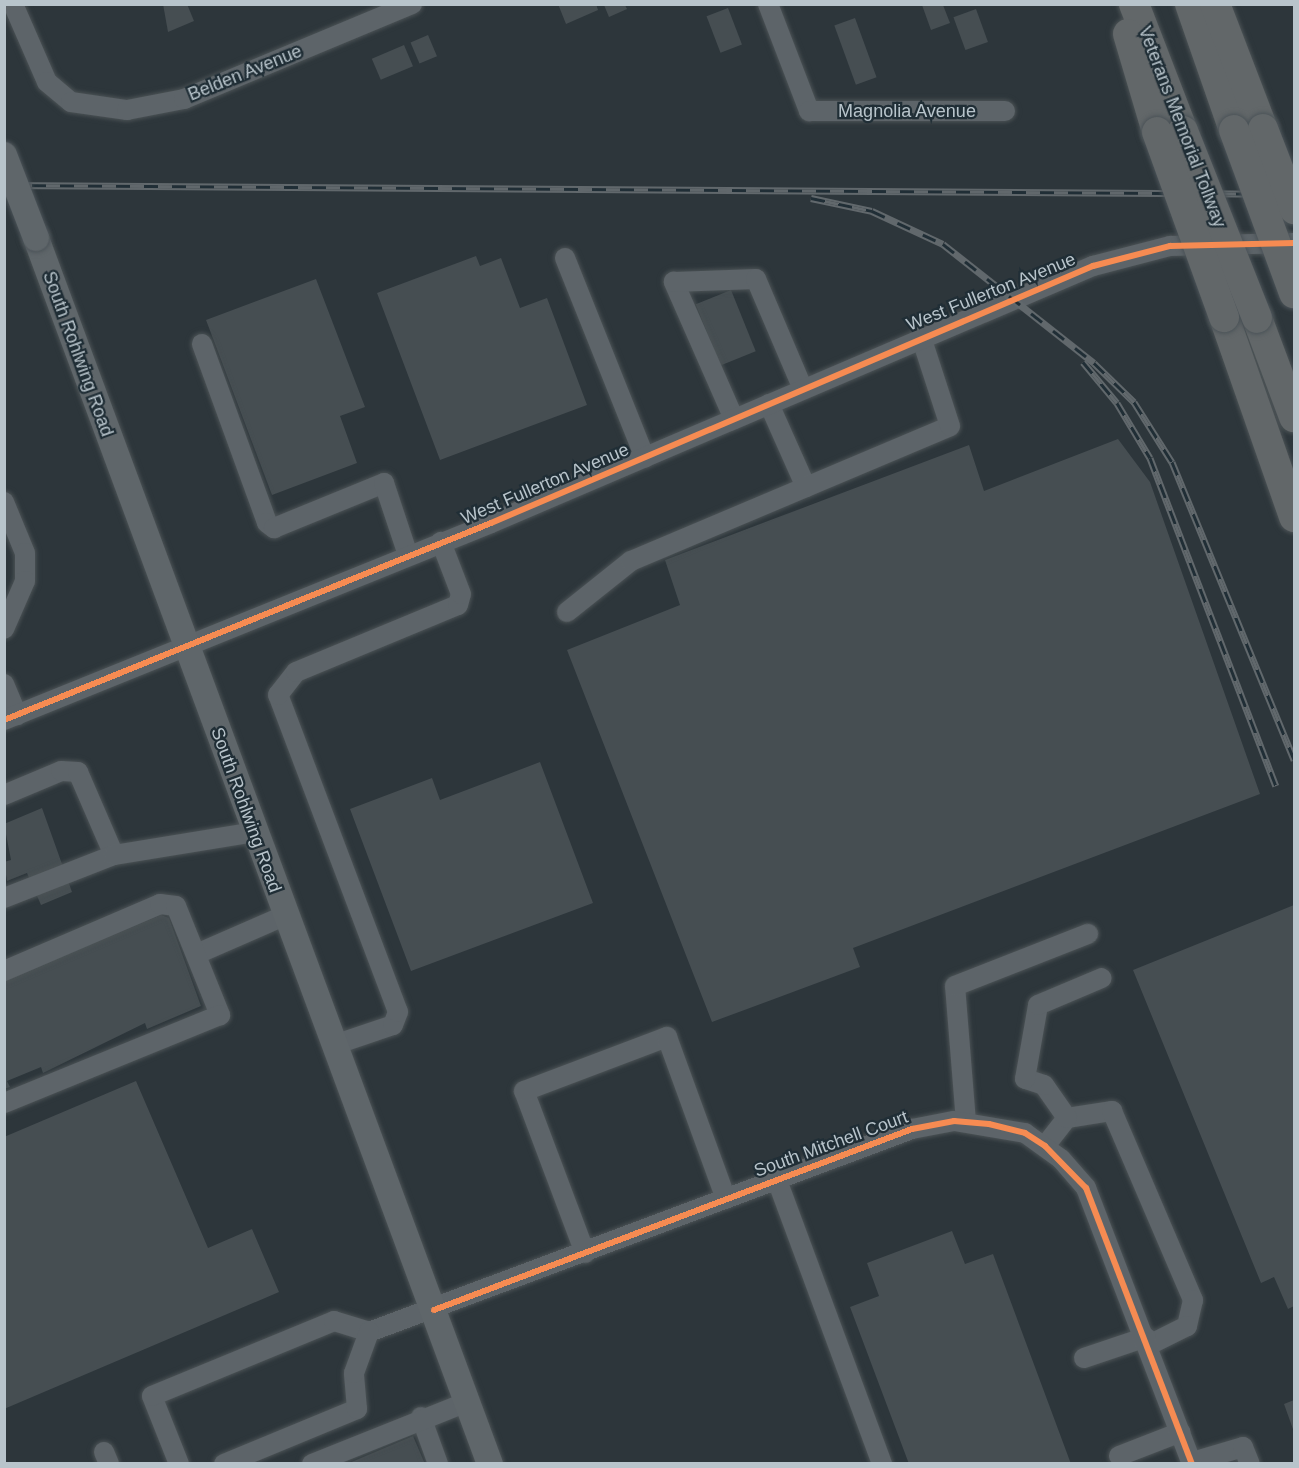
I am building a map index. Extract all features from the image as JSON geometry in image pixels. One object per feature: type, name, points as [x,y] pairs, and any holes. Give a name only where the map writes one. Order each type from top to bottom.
[{"type":"highway","points":[[1120,4],[1170,131],[1224,316],[1294,517]]},
{"type":"highway","name":"Veterans Memorial Tollway","points":[[1134,4],[1170,131],[1257,318],[1294,417]]},
{"type":"highway","points":[[1190,4],[1294,293]]},
{"type":"highway","points":[[1215,4],[1294,209]]},
{"type":"main road","name":"South Rohlwing Road","points":[[4,155],[490,1464]]},
{"type":"street","name":"Belden Avenue","points":[[13,4],[36,66],[71,102],[127,110],[184,99],[412,4]]},
{"type":"street","name":"Magnolia Avenue","points":[[768,4],[808,111],[1005,111]]},
{"type":"street","name":"West Fullerton Avenue","points":[[11,717],[184,643],[441,542],[645,458],[921,337],[1093,266],[1170,246],[1294,243]]},
{"type":"street","points":[[566,258],[645,458]]},
{"type":"street","points":[[734,419],[674,282],[756,279],[803,389]]},
{"type":"street","points":[[567,612],[631,561],[950,426],[921,337]]},
{"type":"street","points":[[202,344],[267,523],[274,528],[384,483],[408,555]]},
{"type":"street","points":[[769,404],[806,486]]},
{"type":"street","points":[[4,502],[25,553],[25,581],[4,629]]},
{"type":"street","points":[[334,1044],[393,1025],[398,1012],[278,695],[296,672],[459,605],[461,594],[441,542]]},
{"type":"street","points":[[4,684],[11,717]]},
{"type":"street","points":[[4,795],[62,771],[78,772],[114,855]]},
{"type":"street","points":[[4,898],[114,855],[255,832]]},
{"type":"street","points":[[4,971],[160,904],[176,906],[200,953],[220,1015],[4,1103]]},
{"type":"street","points":[[200,953],[286,915]]},
{"type":"street","points":[[966,1122],[955,986],[1089,934]]},
{"type":"street","points":[[1067,1118],[1044,1085],[1025,1078],[1038,1005],[1102,978]]},
{"type":"street","points":[[585,1253],[524,1091],[667,1037],[726,1199]]},
{"type":"street","points":[[1045,1146],[1067,1118],[1112,1111],[1193,1300],[1187,1326],[1147,1341],[1084,1359]]},
{"type":"street","name":"South Mitchell Court","points":[[369,1332],[434,1311],[912,1129],[966,1122],[1025,1133],[1045,1146],[1075,1173],[1096,1205],[1192,1463]]},
{"type":"street","points":[[777,1180],[882,1464]]},
{"type":"street","points":[[179,1464],[152,1396],[334,1321],[369,1332],[354,1373],[357,1409],[224,1464]]},
{"type":"street","points":[[312,1464],[421,1417],[467,1401]]},
{"type":"street","points":[[421,1417],[438,1464]]},
{"type":"street","points":[[1119,1456],[1180,1432]]},
{"type":"street","points":[[1192,1463],[1243,1447],[1250,1464]]},
{"type":"building","points":[[163,4],[187,4],[194,21],[168,32]]},
{"type":"building","points":[[558,4],[596,4],[598,10],[566,24]]},
{"type":"building","points":[[604,5],[625,5],[627,9],[609,17]]},
{"type":"building","points":[[922,5],[943,5],[950,23],[931,30]]},
{"type":"building","points":[[728,8],[742,44],[721,53],[707,16]]},
{"type":"building","points":[[976,9],[988,42],[965,50],[953,17]]},
{"type":"building","points":[[855,18],[877,77],[856,85],[834,26]]},
{"type":"building","points":[[428,35],[437,56],[419,64],[411,42]]},
{"type":"building","points":[[404,45],[413,66],[381,80],[372,59]]},
{"type":"building","points":[[476,256],[480,266],[501,258],[520,308],[547,298],[587,405],[440,460],[377,293]]},
{"type":"building","points":[[316,279],[365,407],[340,416],[357,463],[272,495],[206,320]]},
{"type":"building","points":[[731,290],[756,351],[720,365],[696,304]]},
{"type":"building","points":[[1118,439],[1150,482],[1260,794],[853,948],[860,967],[712,1022],[567,650],[680,605],[665,560],[969,445],[984,491]]},
{"type":"building","points":[[540,762],[593,903],[411,971],[350,809],[432,778],[440,800]]},
{"type":"building","points":[[42,808],[72,892],[41,905],[27,873],[7,881],[4,862],[11,860],[4,824]]},
{"type":"building","points":[[1294,905],[1294,1306],[1288,1309],[1274,1277],[1261,1283],[1133,970]]},
{"type":"building","points":[[161,915],[169,918],[201,1006],[147,1029],[145,1023],[43,1073],[41,1067],[7,1081],[10,1087],[4,1089],[4,981]]},
{"type":"building","points":[[136,1081],[208,1248],[252,1229],[279,1292],[4,1409],[4,1137]]},
{"type":"building","points":[[952,1231],[965,1264],[993,1254],[1071,1464],[909,1464],[850,1307],[879,1296],[867,1263]]},
{"type":"building","points":[[1294,1400],[1294,1432],[1284,1404]]},
{"type":"building","points":[[413,1436],[425,1464],[349,1464],[349,1463]]},
{"type":"railway","points":[[4,185],[1294,194]]},
{"type":"railway","points":[[811,198],[872,211],[943,244],[1094,363],[1134,402],[1172,462],[1294,760]]},
{"type":"railway","points":[[1083,362],[1117,403],[1150,458],[1276,786]]},
{"type":"cycle path","points":[[4,720],[491,523],[1093,266],[1170,246],[1294,243]]},
{"type":"cycle path","points":[[434,1310],[912,1129],[954,1121],[989,1124],[1025,1133],[1045,1146],[1086,1188],[1192,1464]]}]
